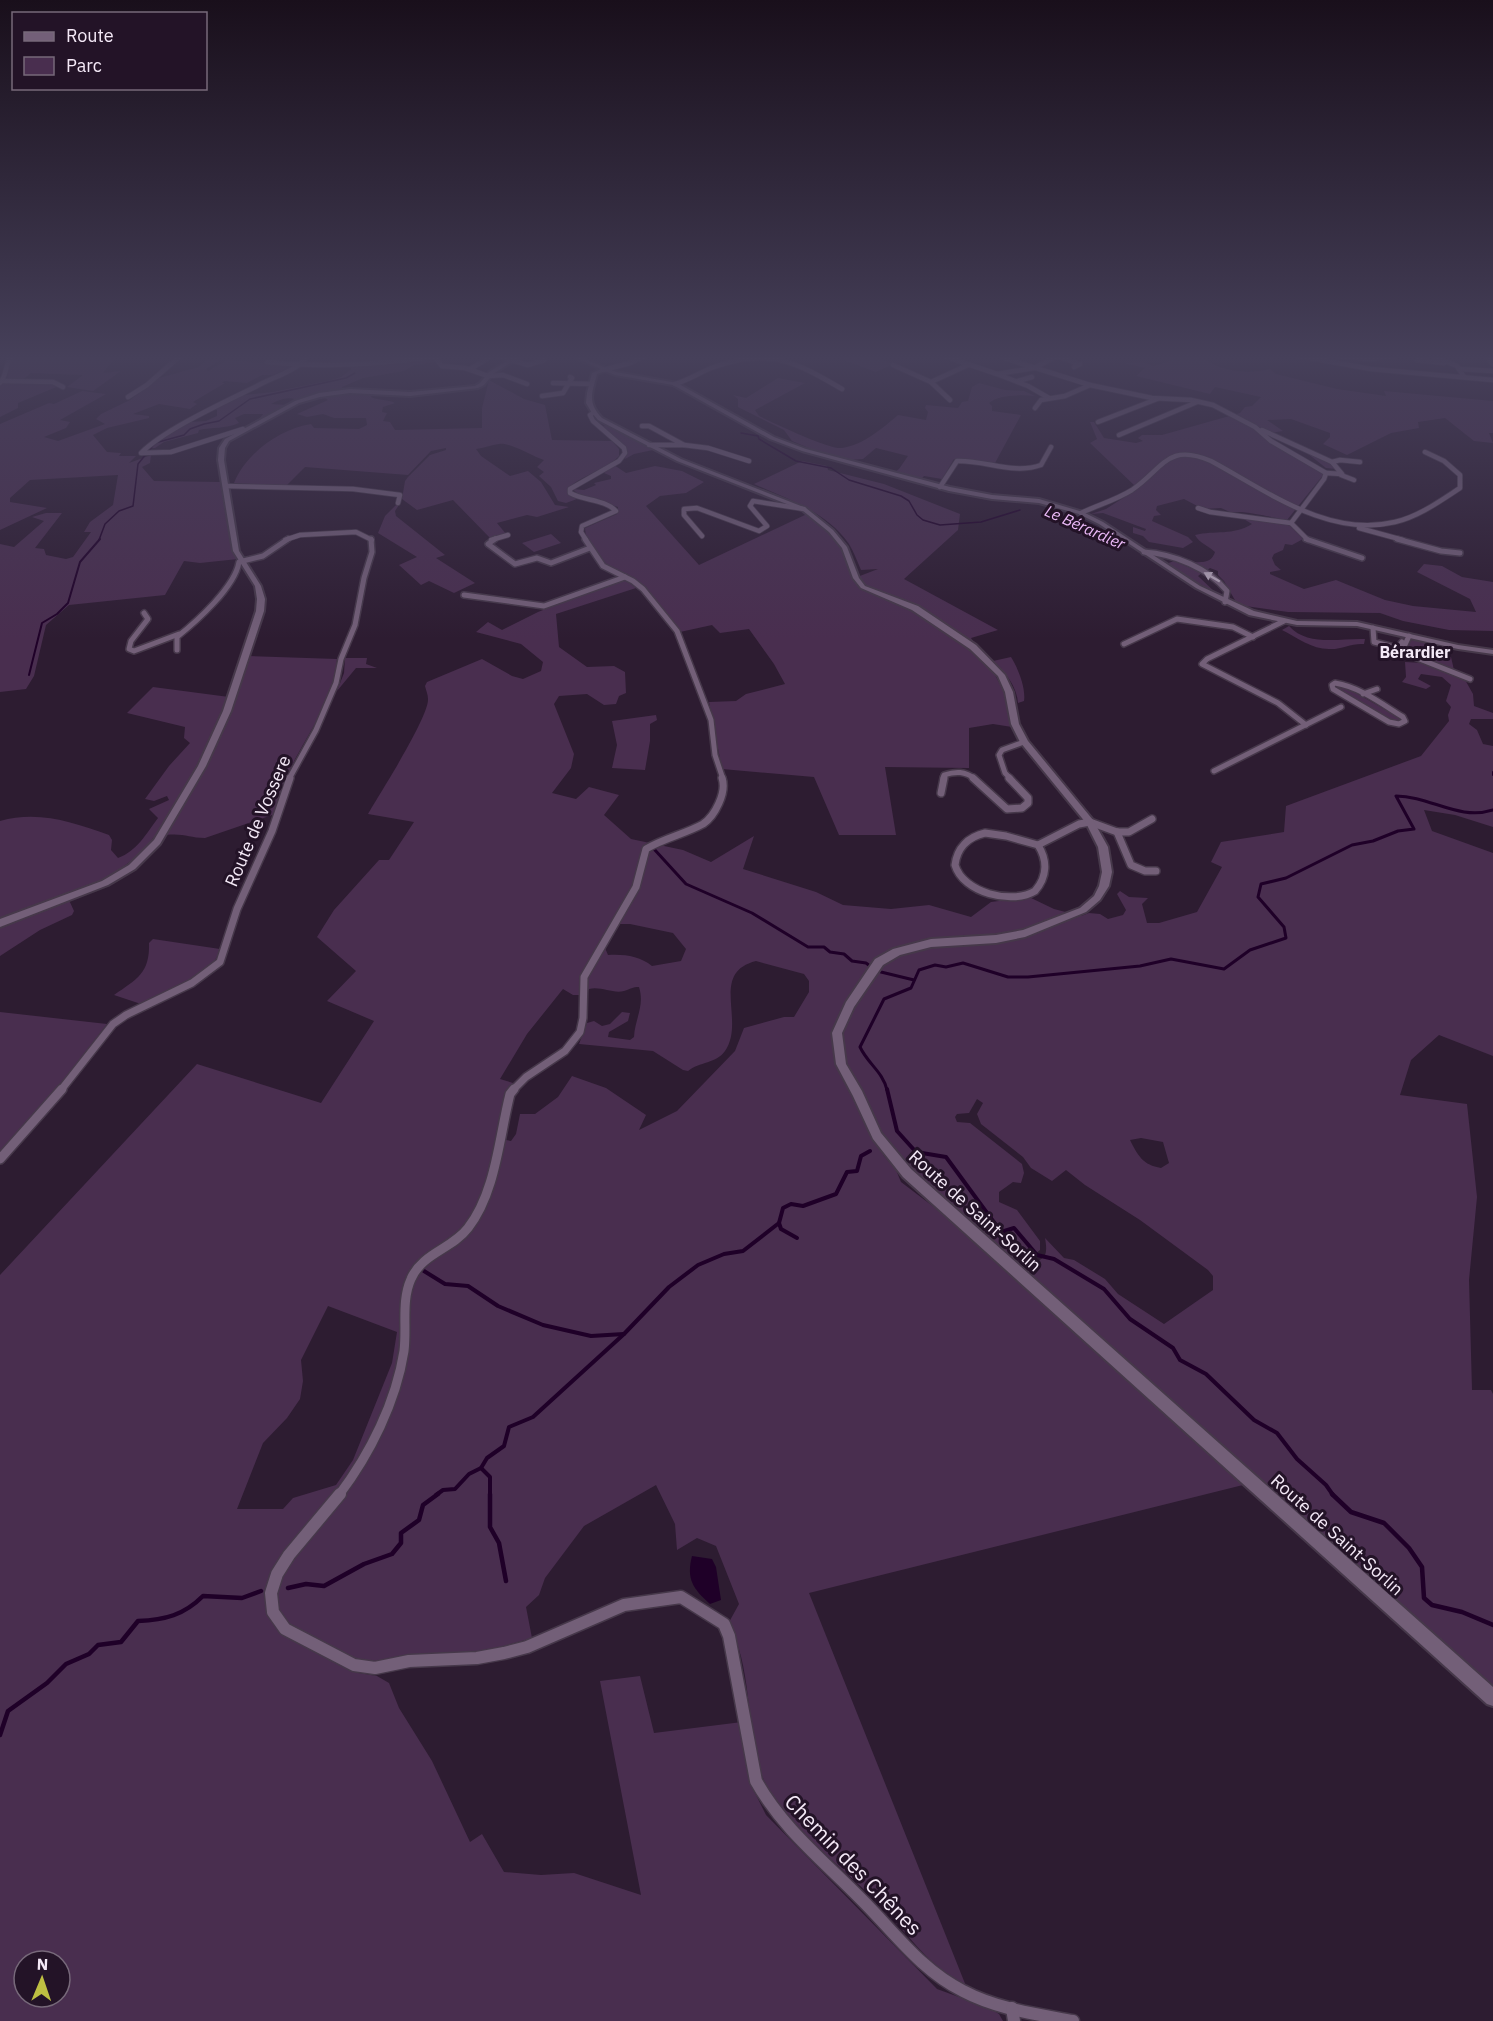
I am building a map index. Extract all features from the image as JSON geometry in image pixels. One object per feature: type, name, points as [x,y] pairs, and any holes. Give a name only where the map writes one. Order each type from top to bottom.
[{"type":"street","points":[[144,450],[141,453],[177,450]]},
{"type":"street","points":[[0,923],[93,888],[119,876],[143,858],[162,835],[202,766],[227,711],[260,611],[261,599],[258,586],[236,551],[221,460],[222,450]]},
{"type":"street","points":[[508,535],[491,540],[488,545],[515,564],[537,558],[550,563],[590,548],[581,532],[582,526],[612,514],[615,509],[610,505],[576,496],[570,493],[570,489],[619,461],[624,450]]},
{"type":"street","name":"Route de Saint-Sorlin","points":[[660,450],[804,509],[831,531],[845,548],[856,578],[863,587],[924,614],[973,647],[998,671],[1009,692],[1012,717],[1024,742],[1090,822],[1103,847],[1107,872],[1104,886],[1094,902],[1075,915],[1025,933],[996,939],[931,943],[912,947],[887,957],[870,973],[840,1023],[836,1042],[841,1064],[877,1136],[907,1173],[1493,1698]]},
{"type":"street","points":[[715,450],[749,461]]},
{"type":"street","points":[[806,450],[940,487],[992,497],[1039,501],[1081,513],[1101,523],[1225,602],[1252,614],[1284,621],[1357,624],[1493,652]]},
{"type":"street","points":[[940,487],[957,461],[979,462],[1025,471],[1041,465],[1049,450]]},
{"type":"street","points":[[1287,450],[1326,473],[1341,475],[1353,480]]},
{"type":"street","points":[[1306,450],[1332,462],[1341,475]]},
{"type":"street","points":[[1352,525],[1388,523],[1405,518],[1460,488],[1460,478],[1457,473],[1444,461],[1425,452]]},
{"type":"street","points":[[1081,513],[1126,493],[1143,482],[1163,460],[1183,454],[1195,455],[1302,510],[1441,551],[1460,553]]},
{"type":"street","points":[[1332,462],[1343,460],[1360,462]]},
{"type":"street","points":[[1291,523],[1326,473]]},
{"type":"street","points":[[225,486],[359,490],[400,495],[398,503]]},
{"type":"street","points":[[702,536],[684,515],[684,509],[697,508],[759,531],[767,526],[750,506],[753,501],[765,501],[791,510],[804,509]]},
{"type":"street","points":[[1197,508],[1210,512],[1291,523],[1307,540],[1362,558]]},
{"type":"street","name":"Route de Vossere","points":[[0,1159],[80,1069],[113,1024],[126,1015],[192,983],[211,971],[220,962],[237,909],[272,831],[285,787],[327,705],[339,673],[341,659],[355,625],[364,578],[372,552],[372,538],[356,532],[300,535],[287,539],[263,556],[243,561]]},
{"type":"street","name":"Chemin des Chênes","points":[[590,548],[603,566],[643,589],[677,631],[711,720],[715,755],[724,783],[722,795],[716,808],[704,823],[652,844],[643,854],[636,887],[581,985],[584,1014],[581,1030],[569,1048],[514,1088],[503,1118],[482,1200],[474,1219],[464,1233],[422,1264],[411,1278],[400,1371],[379,1427],[337,1500],[277,1573],[269,1596],[269,1605],[276,1621],[285,1629],[354,1665],[375,1668],[409,1661],[477,1658],[504,1653],[527,1647],[624,1605],[681,1597],[723,1624],[729,1636],[756,1781],[766,1802],[781,1821],[875,1913],[902,1946],[952,1987],[1013,2015],[1074,2021]]},
{"type":"street","points":[[1144,552],[1155,552],[1220,581],[1227,591],[1225,602]]},
{"type":"street","points":[[144,613],[148,620],[131,641],[129,649],[134,651],[179,634],[191,626],[231,582],[237,574],[237,564],[243,561]]},
{"type":"street","points":[[464,595],[544,606],[625,577]]},
{"type":"street","points":[[1125,644],[1177,619],[1233,627],[1253,637]]},
{"type":"street","points":[[1284,621],[1207,659],[1202,664],[1278,703],[1306,725]]},
{"type":"street","points":[[1373,628],[1374,642],[1398,648],[1407,635]]},
{"type":"street","points":[[177,650],[176,640],[179,634]]},
{"type":"street","points":[[1407,635],[1403,649],[1407,654],[1470,679]]},
{"type":"street","points":[[1335,683],[1344,685],[1363,694],[1403,717],[1405,721],[1394,724],[1353,701],[1333,689],[1332,685],[1335,683]]},
{"type":"street","points":[[1363,694],[1377,689]]},
{"type":"street","points":[[1214,771],[1276,741],[1283,740],[1306,725],[1353,701]]},
{"type":"street","points":[[940,793],[944,775],[960,772],[971,776],[1007,809],[1022,808],[1028,804],[1028,798],[1005,773],[999,755],[1002,750],[1024,742]]},
{"type":"street","points":[[1038,845],[1046,859],[1045,870],[1035,891],[1023,897],[980,890],[964,882],[955,868],[956,857],[964,843],[974,835],[992,833],[1038,845],[1079,824],[1090,822],[1117,832],[1133,831],[1152,819]]},
{"type":"street","points":[[1117,832],[1131,865],[1145,871],[1156,871]]},
{"type":"green space","points":[[0,450],[106,450],[121,453],[119,456],[136,456],[129,463],[151,455],[150,463],[142,467],[154,481],[220,482],[232,550],[238,559],[200,563],[184,561],[165,595],[69,605],[46,625],[34,676],[26,689],[0,692],[0,544],[14,547],[44,521],[32,517],[46,513],[62,513],[35,548],[44,549],[46,555],[66,559],[73,557],[91,532],[84,532],[90,522],[113,505],[118,475],[30,480],[10,498],[10,502],[47,508],[0,530]]},
{"type":"green space","points":[[434,450],[431,451],[408,475],[305,467],[286,486],[234,483],[239,472],[255,452]]},
{"type":"green space","points":[[445,450],[477,450],[481,456],[510,476],[528,471],[541,482],[555,505],[569,507],[537,517],[527,515],[497,523],[506,534],[491,539],[453,500],[417,510],[402,499],[405,481],[430,455]]},
{"type":"green space","points":[[522,450],[619,450],[619,456],[614,461],[570,486],[567,491],[577,499],[566,503],[558,501],[551,487],[539,476],[544,472],[537,467],[544,460]]},
{"type":"green space","points":[[627,450],[652,450],[634,454],[625,459]]},
{"type":"green space","points":[[814,450],[873,450],[863,459],[849,460]]},
{"type":"green space","points":[[885,450],[1002,450],[995,463],[954,459],[942,479],[924,476],[920,480],[894,473],[908,456]]},
{"type":"green space","points":[[1098,450],[1288,450],[1324,474],[1287,520],[1249,513],[1232,513],[1221,508],[1203,509],[1184,499],[1157,506],[1156,510],[1161,515],[1154,516],[1152,521],[1188,537],[1193,542],[1183,548],[1149,542],[1143,536],[1133,533],[1133,527],[1145,531],[1146,529],[1103,513],[1091,514],[1106,509],[1140,487],[1134,485]]},
{"type":"green space","points":[[1302,450],[1334,465],[1337,469],[1326,468]]},
{"type":"green space","points":[[1337,450],[1356,450],[1347,455]]},
{"type":"green space","points":[[802,461],[827,466],[828,470],[884,484],[960,514],[958,530],[904,579],[998,630],[971,638],[989,664],[1007,697],[1012,727],[993,724],[969,728],[969,768],[885,767],[896,835],[839,835],[814,777],[722,769],[709,702],[736,701],[746,694],[785,684],[749,629],[720,633],[712,625],[680,632],[641,583],[607,565],[586,538],[585,528],[617,514],[618,507],[581,496],[572,489],[584,490],[596,485],[594,483],[611,479],[611,476],[604,473],[614,465],[626,473],[655,466],[682,471],[704,482],[686,493],[660,496],[646,506],[699,565],[807,514],[833,537],[845,553],[852,579],[878,569],[861,570],[849,544],[830,523],[793,501],[754,484]]},
{"type":"green space","points":[[397,504],[399,505],[395,511],[396,516],[445,555],[436,558],[475,583],[454,593],[429,581],[421,585],[399,565],[417,557],[378,533],[385,516]]},
{"type":"green space","points":[[1242,518],[1297,528],[1303,539],[1292,545],[1285,544],[1283,550],[1274,554],[1272,558],[1275,565],[1281,570],[1270,572],[1270,574],[1304,589],[1336,580],[1385,600],[1413,606],[1476,612],[1470,599],[1417,572],[1424,564],[1442,566],[1462,577],[1493,582],[1493,631],[1449,630],[1403,621],[1380,613],[1288,612],[1245,606],[1236,602],[1218,575],[1218,571],[1210,568],[1206,571],[1190,563],[1208,561],[1215,552],[1195,535],[1238,530],[1252,524]]},
{"type":"green space","points":[[551,534],[561,543],[534,552],[522,543]]},
{"type":"green space","points":[[1174,561],[1202,573],[1198,576],[1217,594],[1166,564]]},
{"type":"green space","points":[[624,578],[636,588],[556,614],[559,647],[587,667],[614,666],[625,672],[626,693],[619,696],[616,704],[604,705],[587,694],[559,696],[554,704],[574,754],[571,768],[552,793],[576,799],[589,787],[619,795],[604,815],[631,839],[683,850],[711,862],[754,836],[743,869],[816,892],[843,905],[891,909],[929,905],[971,917],[991,902],[1029,897],[1054,909],[1081,916],[1089,913],[1100,914],[1108,919],[1123,915],[1126,910],[1117,894],[1120,891],[1129,897],[1148,898],[1142,904],[1147,923],[1159,923],[1197,912],[1222,867],[1211,862],[1221,842],[1284,832],[1286,806],[1421,756],[1449,721],[1448,715],[1451,707],[1446,701],[1451,685],[1442,677],[1421,674],[1418,679],[1431,686],[1426,689],[1402,682],[1406,677],[1405,662],[1424,663],[1464,678],[1473,694],[1474,706],[1493,713],[1493,719],[1471,719],[1469,724],[1477,730],[1483,744],[1493,746],[1493,827],[1455,815],[1424,810],[1432,831],[1493,853],[1493,1056],[1439,1035],[1411,1060],[1400,1095],[1467,1104],[1477,1197],[1469,1280],[1472,1390],[1491,1390],[1493,1394],[1493,1691],[1021,1268],[1044,1256],[1046,1253],[1045,1238],[1064,1258],[1074,1260],[1105,1279],[1118,1294],[1164,1324],[1213,1290],[1213,1276],[1208,1270],[1066,1170],[1052,1181],[1031,1168],[1023,1157],[981,1124],[977,1114],[983,1103],[977,1099],[969,1113],[957,1114],[955,1117],[957,1122],[970,1123],[1022,1164],[1024,1173],[1021,1183],[1013,1182],[999,1192],[999,1202],[1017,1210],[1040,1241],[1040,1250],[1030,1258],[1012,1260],[897,1154],[876,1141],[884,1156],[896,1170],[901,1182],[955,1223],[1247,1484],[809,1593],[966,1986],[941,1970],[921,1951],[883,1908],[797,1826],[769,1790],[760,1770],[752,1734],[741,1657],[728,1624],[739,1604],[716,1546],[697,1538],[677,1550],[675,1524],[656,1485],[584,1526],[545,1578],[539,1595],[526,1607],[532,1638],[483,1652],[379,1661],[364,1660],[359,1673],[377,1676],[389,1683],[399,1708],[432,1761],[470,1842],[482,1834],[504,1872],[541,1875],[574,1873],[641,1895],[600,1681],[640,1676],[654,1733],[742,1722],[750,1783],[766,1815],[937,1989],[989,2008],[999,2014],[1003,2021],[0,2021],[0,1275],[197,1064],[321,1103],[374,1021],[327,1001],[356,971],[317,937],[334,910],[379,860],[389,860],[414,822],[368,814],[421,722],[428,699],[425,686],[427,682],[482,659],[512,676],[523,679],[541,671],[543,662],[521,644],[476,632],[488,622],[502,630],[538,612]],"holes":[[[620,924],[673,933],[686,949],[681,961],[652,966],[632,956],[608,955],[605,948]],[[756,961],[804,974],[809,981],[809,992],[794,1017],[784,1017],[744,1028],[735,1051],[677,1111],[639,1130],[646,1115],[606,1088],[572,1076],[558,1097],[535,1114],[520,1114],[516,1134],[511,1141],[496,1138],[504,1100],[513,1083],[500,1079],[527,1034],[563,989],[573,995],[586,995],[589,989],[598,988],[620,992],[639,987],[641,1000],[634,1037],[630,1040],[608,1037],[609,1032],[628,1021],[630,1013],[622,1012],[610,1024],[602,1026],[594,1021],[587,1023],[579,1044],[653,1051],[688,1071],[717,1058],[725,1051],[732,1026],[731,987],[734,976],[742,967]],[[1141,1138],[1163,1142],[1169,1163],[1161,1168],[1145,1162],[1130,1140]],[[328,1306],[397,1332],[392,1363],[353,1460],[336,1485],[293,1498],[283,1509],[237,1509],[263,1443],[287,1418],[300,1399],[303,1381],[301,1360]]]},
{"type":"green space","points":[[1289,626],[1305,637],[1325,640],[1365,639],[1364,644],[1335,649],[1318,648],[1282,630]]},
{"type":"green space","points":[[1411,640],[1431,643],[1426,647],[1451,657],[1454,670],[1409,651],[1407,649]]},
{"type":"green space","points":[[248,656],[337,659],[334,680],[327,700],[288,774],[275,814],[205,838],[166,835],[234,704]]},
{"type":"green space","points":[[1011,657],[1019,672],[1024,690],[1024,701],[1018,703],[1010,680],[993,661]]},
{"type":"green space","points":[[345,658],[367,658],[366,664],[377,668],[356,668],[337,691],[344,673]]},
{"type":"green space","points":[[1335,685],[1342,685],[1400,718],[1401,721],[1390,720],[1335,689]]},
{"type":"green space","points":[[153,687],[229,697],[207,744],[165,822],[142,850],[113,873],[84,888],[0,918],[0,821],[42,817],[82,826],[109,835],[112,840],[111,850],[118,858],[136,846],[158,818],[149,809],[169,800],[167,796],[154,801],[145,799],[169,766],[190,743],[184,738],[185,727],[127,713]]},
{"type":"green space","points":[[656,715],[657,720],[650,724],[650,741],[645,770],[612,768],[617,745],[612,721]]},
{"type":"green space","points":[[69,900],[74,911],[72,915],[40,930],[0,956],[0,927]]},
{"type":"green space","points":[[153,939],[220,949],[208,969],[198,977],[141,1004],[114,995],[140,974],[147,962],[149,943]]},
{"type":"green space","points":[[0,1012],[107,1024],[54,1093],[0,1152]]},
{"type":"shaded area","points":[[692,1556],[712,1559],[716,1567],[721,1600],[710,1604],[695,1588],[690,1571]]},
{"type":"waterway","points":[[99,540],[105,524],[119,511],[133,506],[138,464],[149,450]]},
{"type":"waterway","name":"Le Bérardier","points":[[778,450],[796,461],[831,468],[849,480],[901,496],[909,501],[917,515],[923,520],[940,525],[981,522],[1020,510]]},
{"type":"waterway","points":[[29,675],[42,623],[57,614],[68,603],[80,562],[100,539]]},
{"type":"waterway","points":[[887,1090],[882,1078],[860,1047],[884,999],[911,988],[919,970],[935,965],[946,967],[963,963],[1008,977],[1028,977],[1140,966],[1171,959],[1224,969],[1250,950],[1286,938],[1284,927],[1258,897],[1261,884],[1286,878],[1352,845],[1373,841],[1398,831],[1414,829],[1396,796],[1409,797],[1468,812],[1480,813],[1493,810]]},
{"type":"waterway","points":[[649,844],[665,836]]},
{"type":"waterway","points":[[654,849],[686,884],[752,913],[808,947],[824,947],[830,952],[844,954],[852,961],[866,963],[870,966]]},
{"type":"waterway","points":[[881,972],[914,980]]},
{"type":"waterway","points":[[887,1089],[897,1131],[916,1152],[946,1157],[1001,1232],[1014,1228],[1037,1255],[1054,1259],[1104,1289],[1130,1319],[1173,1348],[1180,1360],[1206,1374],[1254,1420],[1277,1433],[1297,1459],[1326,1485],[1333,1495]]},
{"type":"waterway","points":[[779,1223],[783,1208],[791,1204],[803,1206],[836,1194],[847,1172],[857,1171],[861,1156],[870,1151]]},
{"type":"waterway","points":[[624,1334],[669,1287],[698,1265],[724,1254],[743,1251],[779,1223]]},
{"type":"waterway","points":[[779,1223],[781,1229],[797,1238]]},
{"type":"waterway","points":[[424,1271],[445,1284],[468,1286],[498,1306],[543,1325],[591,1336],[624,1334]]},
{"type":"waterway","points":[[481,1468],[487,1458],[504,1446],[509,1427],[533,1417],[624,1334]]},
{"type":"waterway","points":[[436,1495],[443,1490],[455,1489],[469,1474],[481,1468]]},
{"type":"waterway","points":[[481,1468],[490,1477],[490,1527],[499,1543],[506,1581]]},
{"type":"waterway","points":[[288,1588],[306,1584],[324,1586],[364,1564],[392,1554],[401,1543],[401,1533],[419,1520],[423,1505],[438,1494]]},
{"type":"waterway","points":[[1333,1495],[1351,1512],[1384,1523],[1409,1548],[1422,1567],[1424,1598],[1432,1605],[1462,1612],[1493,1625]]},
{"type":"waterway","points":[[0,1735],[8,1711],[47,1683],[66,1664],[89,1654],[98,1645],[121,1642],[138,1621],[174,1615],[189,1608],[203,1596],[242,1598],[261,1591]]},
{"type":"district","name":"Bérardier","points":[[1415,652]]}]
